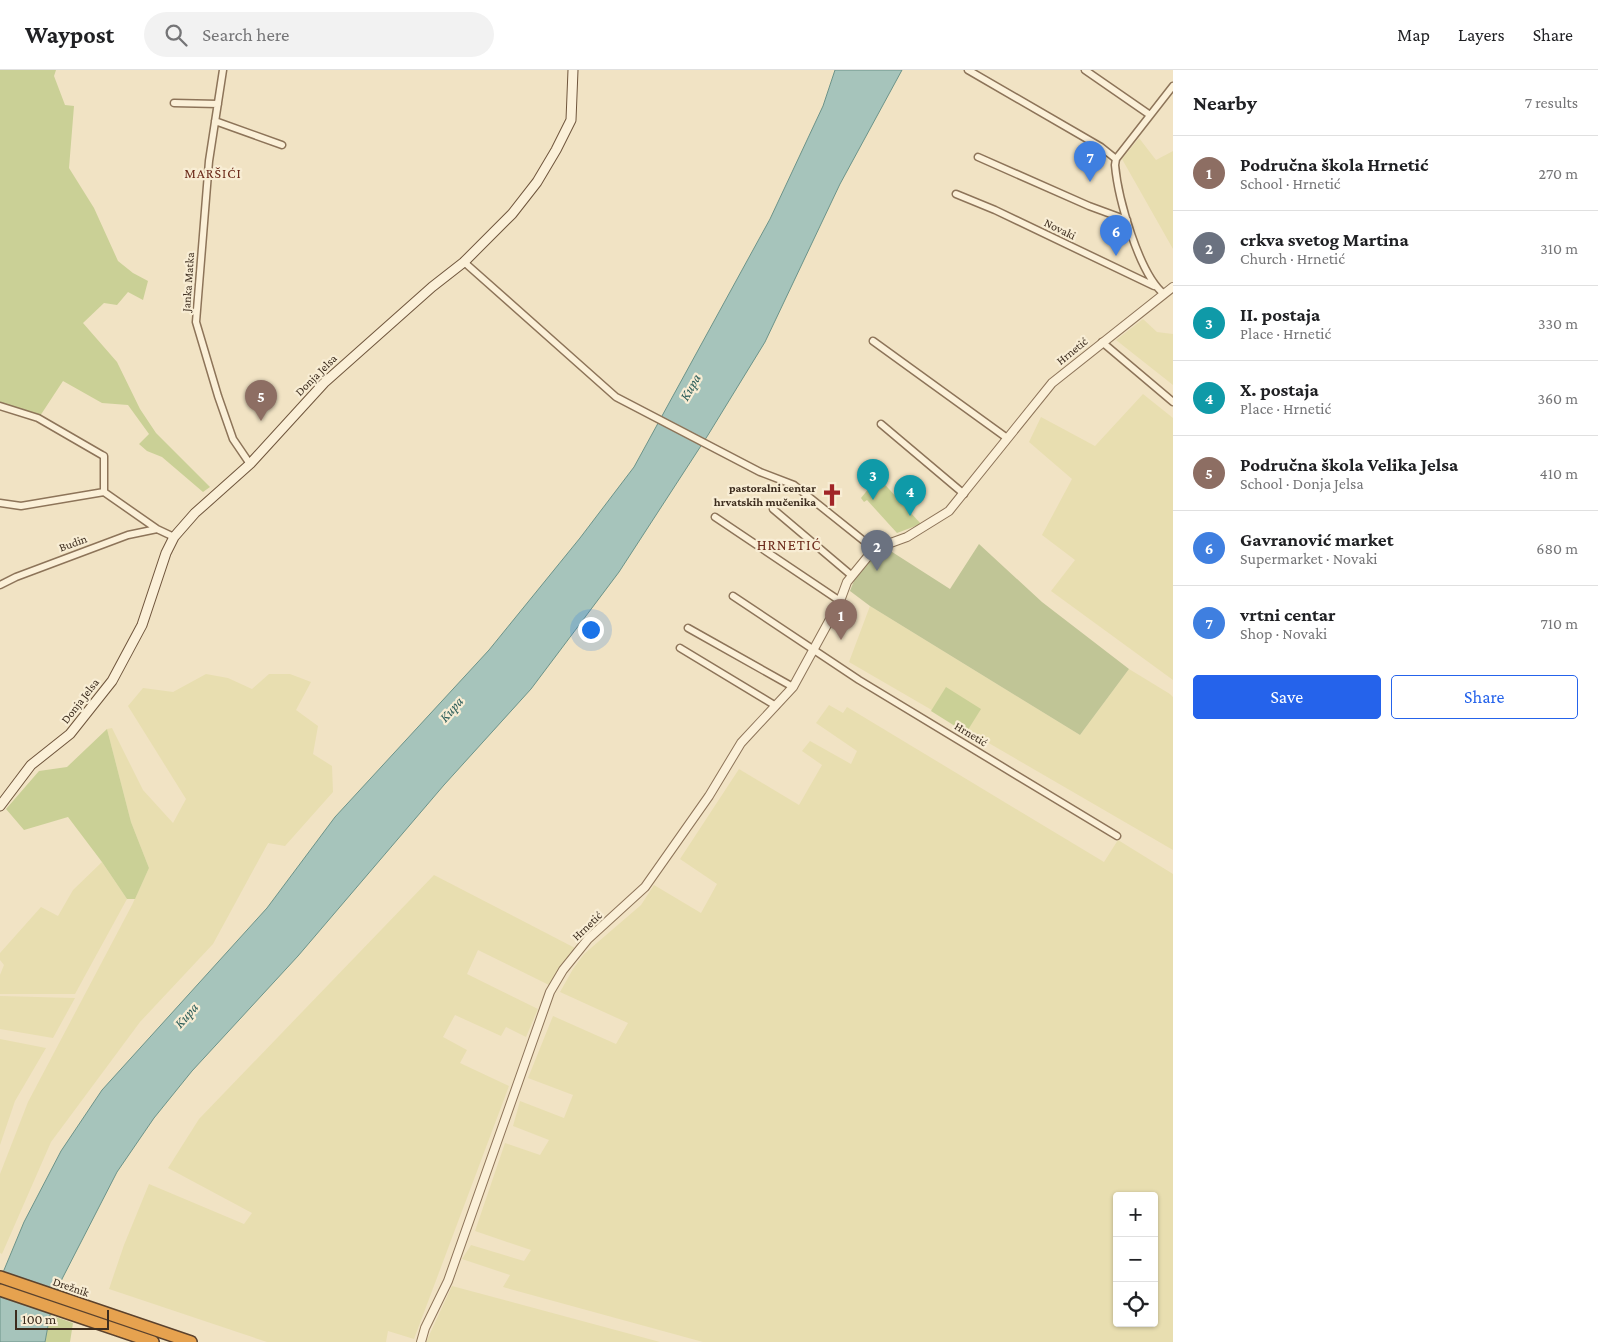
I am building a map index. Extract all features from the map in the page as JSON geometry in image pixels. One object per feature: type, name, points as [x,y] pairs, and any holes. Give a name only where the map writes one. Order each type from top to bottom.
[{"type":"highway","name":"Drežnik","points":[[0,1277],[190,1342]]},
{"type":"highway","name":"Drežnik","points":[[0,1290],[153,1342]]},
{"type":"main road","name":"Donja Jelsa","points":[[0,806],[31,765],[70,734],[112,681],[142,625],[166,553],[174,537],[195,513],[250,464],[324,383],[432,287],[464,262],[512,214],[537,182],[571,120],[572,70]]},
{"type":"street","name":"Janka Matka","points":[[223,70],[208,161],[196,322],[218,396],[234,439],[250,464]]},
{"type":"street","points":[[968,70],[1101,147],[1116,159],[1173,86]]},
{"type":"street","points":[[1085,70],[1150,115]]},
{"type":"street","points":[[174,103],[218,104]]},
{"type":"street","points":[[215,121],[282,146]]},
{"type":"street","points":[[978,157],[1089,206],[1127,220]]},
{"type":"street","name":"Novaki","points":[[1116,159],[1116,173],[1127,220],[1134,242],[1154,286]]},
{"type":"street","name":"Novaki","points":[[956,194],[995,210],[1154,286],[1164,294]]},
{"type":"street","points":[[464,262],[616,396],[738,461],[794,485],[874,549]]},
{"type":"street","points":[[1164,294],[1173,286]]},
{"type":"street","name":"Hrnetić","points":[[421,1342],[425,1328],[448,1281],[544,1007],[555,982],[588,939],[645,887],[709,796],[741,743],[793,687],[840,601],[851,575],[874,549],[900,541],[928,526],[949,511],[1052,383],[1164,294]]},
{"type":"street","points":[[873,341],[1007,438]]},
{"type":"street","points":[[1102,342],[1173,402]]},
{"type":"street","points":[[0,406],[38,418],[104,456],[104,492]]},
{"type":"street","points":[[881,424],[964,494]]},
{"type":"street","points":[[0,502],[21,506],[104,492],[157,529],[174,537]]},
{"type":"street","points":[[773,509],[851,575]]},
{"type":"street","points":[[715,517],[840,601]]},
{"type":"street","name":"Budin","points":[[0,585],[16,576],[128,535],[157,529]]},
{"type":"street","points":[[733,596],[814,649]]},
{"type":"street","points":[[688,628],[793,687]]},
{"type":"street","points":[[680,648],[776,706]]},
{"type":"street","name":"Hrnetić","points":[[814,649],[859,680],[1117,836]]},
{"type":"shaded area","points":[[1139,138],[1156,160],[1173,151],[1173,249],[1122,159]]},
{"type":"shaded area","points":[[1143,319],[1157,332],[1173,334],[1173,385],[1116,340]]},
{"type":"shaded area","points":[[1143,394],[1173,418],[1173,680],[1051,591],[1075,560],[1042,535],[1072,479],[1029,442],[1041,417],[1095,446]]},
{"type":"shaded area","points":[[870,606],[1080,735],[1129,669],[1170,694],[1173,697],[1173,850],[849,662]]},
{"type":"shaded area","points":[[206,674],[228,678],[252,689],[269,674],[290,674],[311,682],[296,710],[318,726],[313,754],[332,766],[333,792],[285,846],[268,843],[213,944],[140,1022],[51,1142],[2,1254],[0,1253],[0,1174],[28,1102],[132,905],[149,868],[131,822],[107,729],[112,728],[143,790],[173,823],[186,799],[128,706],[143,688],[173,692]]},
{"type":"shaded area","points":[[829,705],[843,713],[847,707],[1104,862],[1118,840],[1173,874],[1173,1342],[703,1342],[503,1287],[510,1275],[462,1259],[471,1245],[524,1261],[531,1250],[475,1231],[505,1143],[540,1155],[549,1140],[513,1126],[520,1101],[564,1118],[573,1095],[528,1078],[553,1016],[616,1044],[628,1023],[560,992],[584,954],[641,905],[654,885],[701,913],[717,884],[680,859],[739,769],[799,805],[822,765],[802,751],[810,741],[851,764],[857,751],[816,723]]},
{"type":"shaded area","points":[[102,862],[127,899],[75,994],[0,994],[0,975],[4,965],[0,960],[0,953],[41,907],[58,916],[73,890]]},
{"type":"shaded area","points":[[434,875],[575,948],[549,985],[478,950],[467,974],[538,1009],[526,1037],[506,1027],[501,1036],[455,1015],[443,1037],[467,1050],[460,1063],[509,1086],[414,1339],[388,1331],[386,1342],[267,1342],[109,1289],[124,1245],[149,1184],[244,1224],[252,1213],[168,1168],[199,1119]]},
{"type":"shaded area","points":[[0,996],[75,998],[53,1038],[0,1029]]},
{"type":"shaded area","points":[[0,1039],[46,1048],[15,1101],[0,1145]]},
{"type":"shaded area","points":[[452,1286],[660,1342],[426,1342]]},
{"type":"green space","points":[[0,70],[56,70],[54,76],[65,105],[74,106],[69,168],[94,208],[118,261],[133,273],[148,281],[143,300],[128,292],[117,305],[104,303],[83,323],[117,362],[140,409],[156,433],[210,487],[203,492],[162,457],[147,451],[139,444],[149,434],[128,405],[102,403],[63,381],[40,416],[0,402]]},
{"type":"green space","points":[[878,477],[921,524],[897,533],[867,500],[864,502],[861,498]]},
{"type":"green space","points":[[979,544],[1042,602],[1129,669],[1080,735],[870,606],[850,591],[864,564],[874,555],[889,550],[950,589]]},
{"type":"green space","points":[[946,687],[981,709],[966,733],[931,711]]},
{"type":"green space","points":[[107,729],[131,822],[149,868],[135,899],[127,899],[68,817],[24,830],[6,809],[39,771],[67,767]]},
{"type":"green space","points":[[50,1315],[73,1323],[70,1342],[45,1342]]},
{"type":"water","name":"Kupa","points":[[835,70],[902,70],[840,184],[765,342],[708,435],[619,572],[531,689],[444,785],[298,956],[192,1071],[154,1118],[117,1172],[62,1279],[50,1315],[45,1342],[0,1342],[0,1282],[24,1222],[61,1151],[102,1090],[267,908],[335,817],[489,650],[580,538],[634,467],[770,219],[823,106]]},
{"type":"place","name":"vrtni centar","points":[[1090,182]]},
{"type":"place","name":"Gavranović market","points":[[1116,256]]},
{"type":"place","name":"Područna škola Velika Jelsa","points":[[261,421]]},
{"type":"place","name":"pastoralni centar hrvatskih mučenika","points":[[832,495]]},
{"type":"place","name":"II. postaja","points":[[873,500]]},
{"type":"place","name":"X. postaja","points":[[910,516]]},
{"type":"place","name":"crkva svetog Martina","points":[[877,571]]},
{"type":"place","name":"Područna škola Hrnetić","points":[[841,640]]},
{"type":"district","name":"MARŠIĆI","points":[[213,173]]},
{"type":"district","name":"HRNETIĆ","points":[[789,545]]}]
